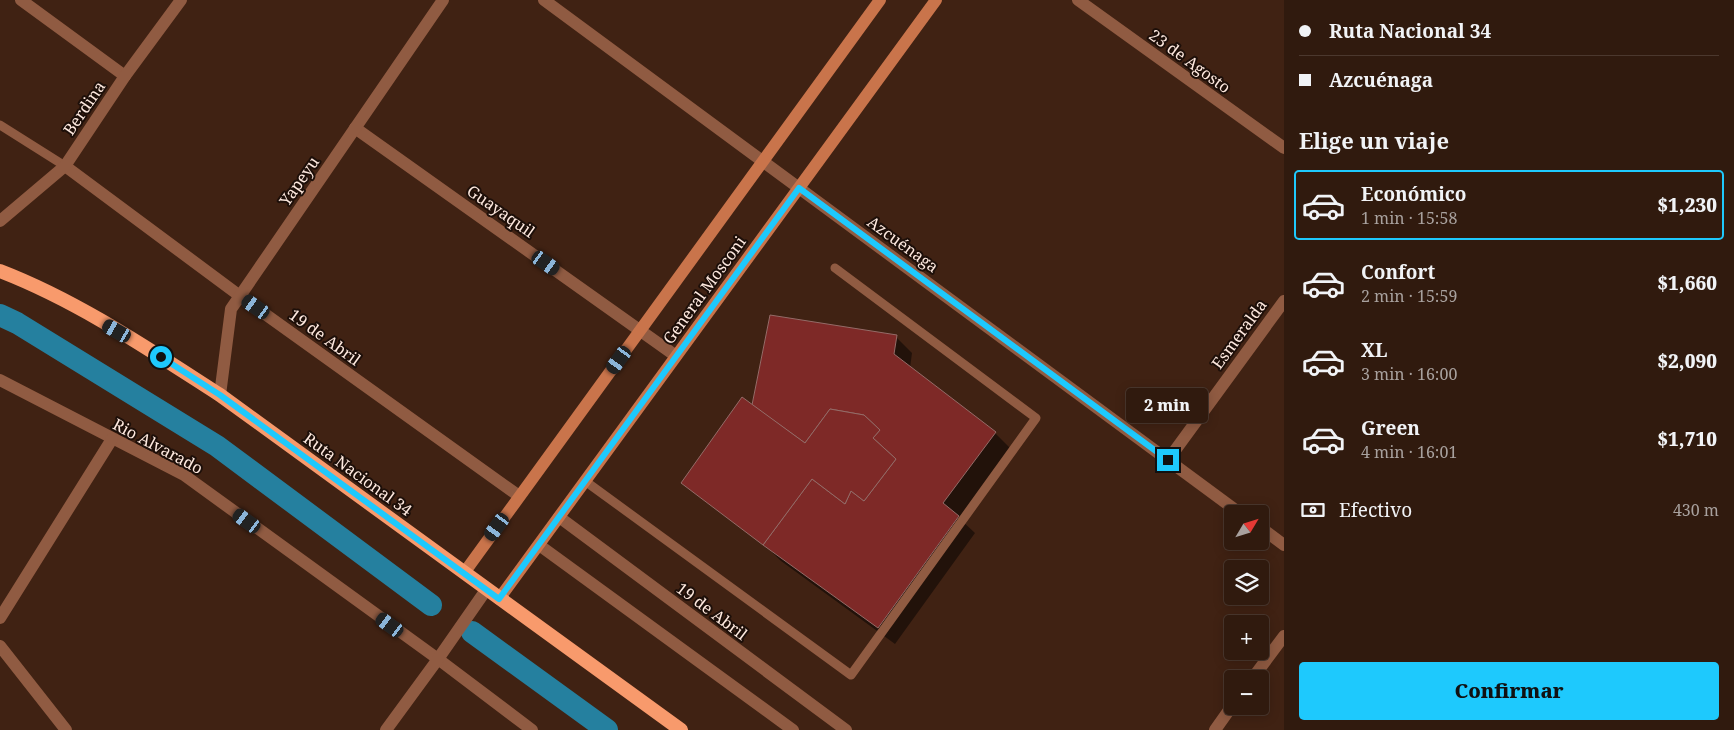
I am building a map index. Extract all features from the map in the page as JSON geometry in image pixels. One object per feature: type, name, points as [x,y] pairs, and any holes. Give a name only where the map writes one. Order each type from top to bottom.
[{"type":"highway","name":"Ruta Nacional 34","points":[[0,271],[72,305],[146,348],[220,395],[681,730]]},
{"type":"main road","name":"General Mosconi","points":[[464,573],[880,0]]},
{"type":"main road","name":"General Mosconi","points":[[499,599],[936,0]]},
{"type":"street","points":[[22,0],[125,76]]},
{"type":"street","name":"Berdina","points":[[0,221],[65,166],[125,76],[181,0]]},
{"type":"street","name":"Yapeyu","points":[[220,395],[231,309],[443,0]]},
{"type":"street","name":"Azcuénaga","points":[[544,0],[1229,505]]},
{"type":"street","name":"23 de Agosto","points":[[1078,0],[1284,148]]},
{"type":"street","name":"Guayaquil","points":[[355,128],[676,356]]},
{"type":"street","name":"19 de Abril","points":[[65,166],[240,296],[520,496]]},
{"type":"street","name":"Esmeralda","points":[[1168,460],[1284,301]]},
{"type":"street","name":"Rio Alvarado","points":[[0,380],[184,475],[532,730]]},
{"type":"street","points":[[0,618],[112,439]]},
{"type":"street","name":"19 de Abril","points":[[559,517],[846,730]]},
{"type":"street","points":[[1269,534],[1284,545]]},
{"type":"street","points":[[539,545],[792,730]]},
{"type":"street","points":[[386,730],[438,660],[486,590]]},
{"type":"street","points":[[1259,670],[1284,636]]},
{"type":"street","points":[[0,646],[66,730]]},
{"type":"street","points":[[1215,730],[1226,715]]},
{"type":"lane","points":[[0,125],[65,166]]},
{"type":"lane","points":[[585,481],[851,675],[1036,418],[835,268]]},
{"type":"building","points":[[770,315],[897,335],[894,354],[996,432],[943,503],[959,516],[878,628],[763,545],[812,479],[845,504],[851,491],[864,501],[896,459],[873,438],[880,430],[864,415],[830,409],[805,443],[752,405]]},
{"type":"building","points":[[742,397],[805,443],[830,409],[864,415],[880,430],[873,438],[896,459],[864,501],[851,491],[845,504],[812,479],[763,545],[681,483]]},
{"type":"waterway","points":[[0,315],[17,323],[217,446],[431,605]]},
{"type":"waterway","points":[[472,632],[607,730]]},
{"type":"route","points":[[161,357],[220,395],[499,599],[799,188],[1168,460]]}]
